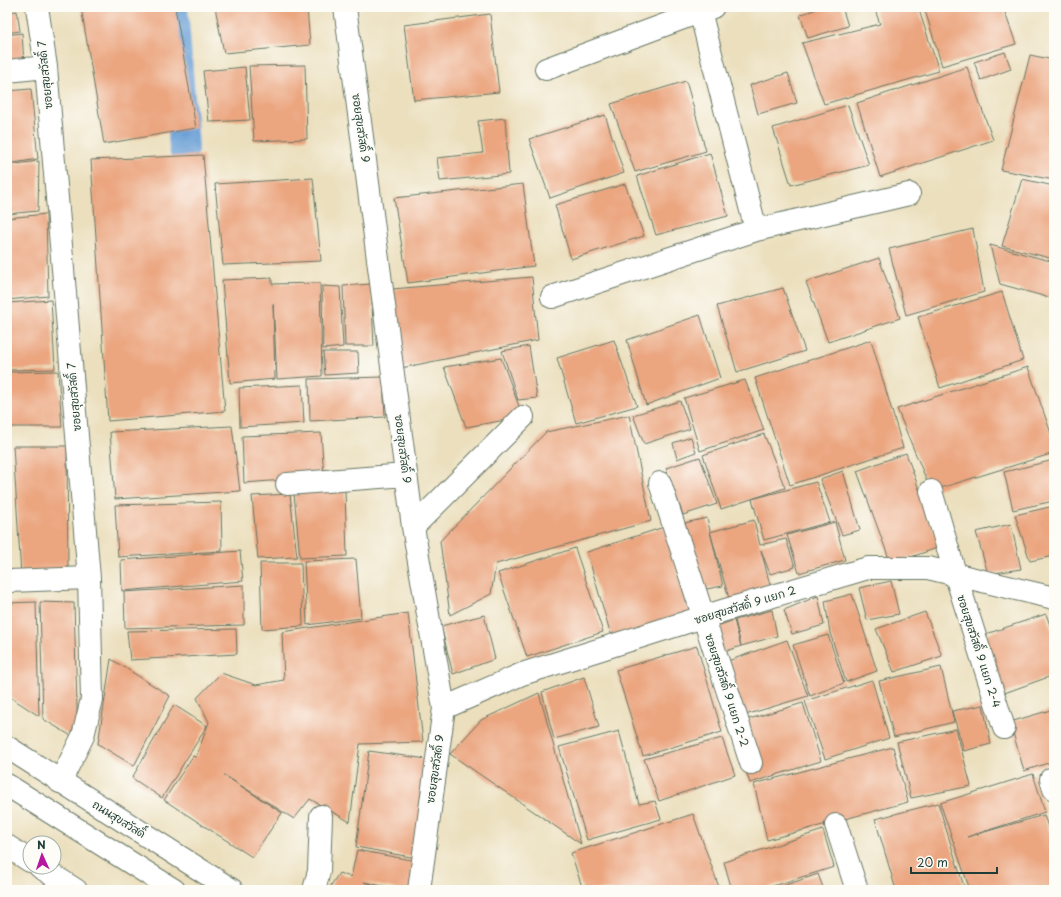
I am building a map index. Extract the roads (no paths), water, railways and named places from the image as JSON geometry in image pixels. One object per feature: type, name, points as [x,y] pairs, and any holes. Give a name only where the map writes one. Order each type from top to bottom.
[{"type":"street","name":"ซอยสุขสวัสดิ์ 7","points":[[37,7],[46,67],[89,578],[92,699],[83,736],[60,782]]},
{"type":"street","name":"ซอยสุขสวัสดิ์ 9","points":[[345,7],[413,527],[444,708],[419,890]]},
{"type":"street","points":[[546,69],[704,8],[756,230]]},
{"type":"street","points":[[7,71],[46,67]]},
{"type":"street","points":[[552,297],[756,230],[909,194]]},
{"type":"street","points":[[413,527],[523,417]]},
{"type":"street","points":[[287,484],[406,475]]},
{"type":"street","name":"ซอยสุขสวัสดิ์ 9 แยก 2-2","points":[[660,483],[751,763]]},
{"type":"street","name":"ซอยสุขสวัสดิ์ 9 แยก 2-4","points":[[931,492],[1004,728]]},
{"type":"street","name":"ซอยสุขสวัสดิ์ 9 แยก 2","points":[[444,708],[522,674],[868,568],[928,568],[955,573],[1054,598]]},
{"type":"street","points":[[9,581],[89,578]]},
{"type":"street","name":"ถนนสุขสวัสดิ์","points":[[7,747],[232,890]]},
{"type":"street","points":[[7,784],[174,890]]},
{"type":"street","points":[[314,890],[319,871],[321,816]]},
{"type":"street","points":[[836,825],[857,890]]},
{"type":"street","points":[[7,846],[22,856]]},
{"type":"street","points":[[53,875],[76,890]]},
{"type":"waterway","points":[[173,7],[184,148]]}]
